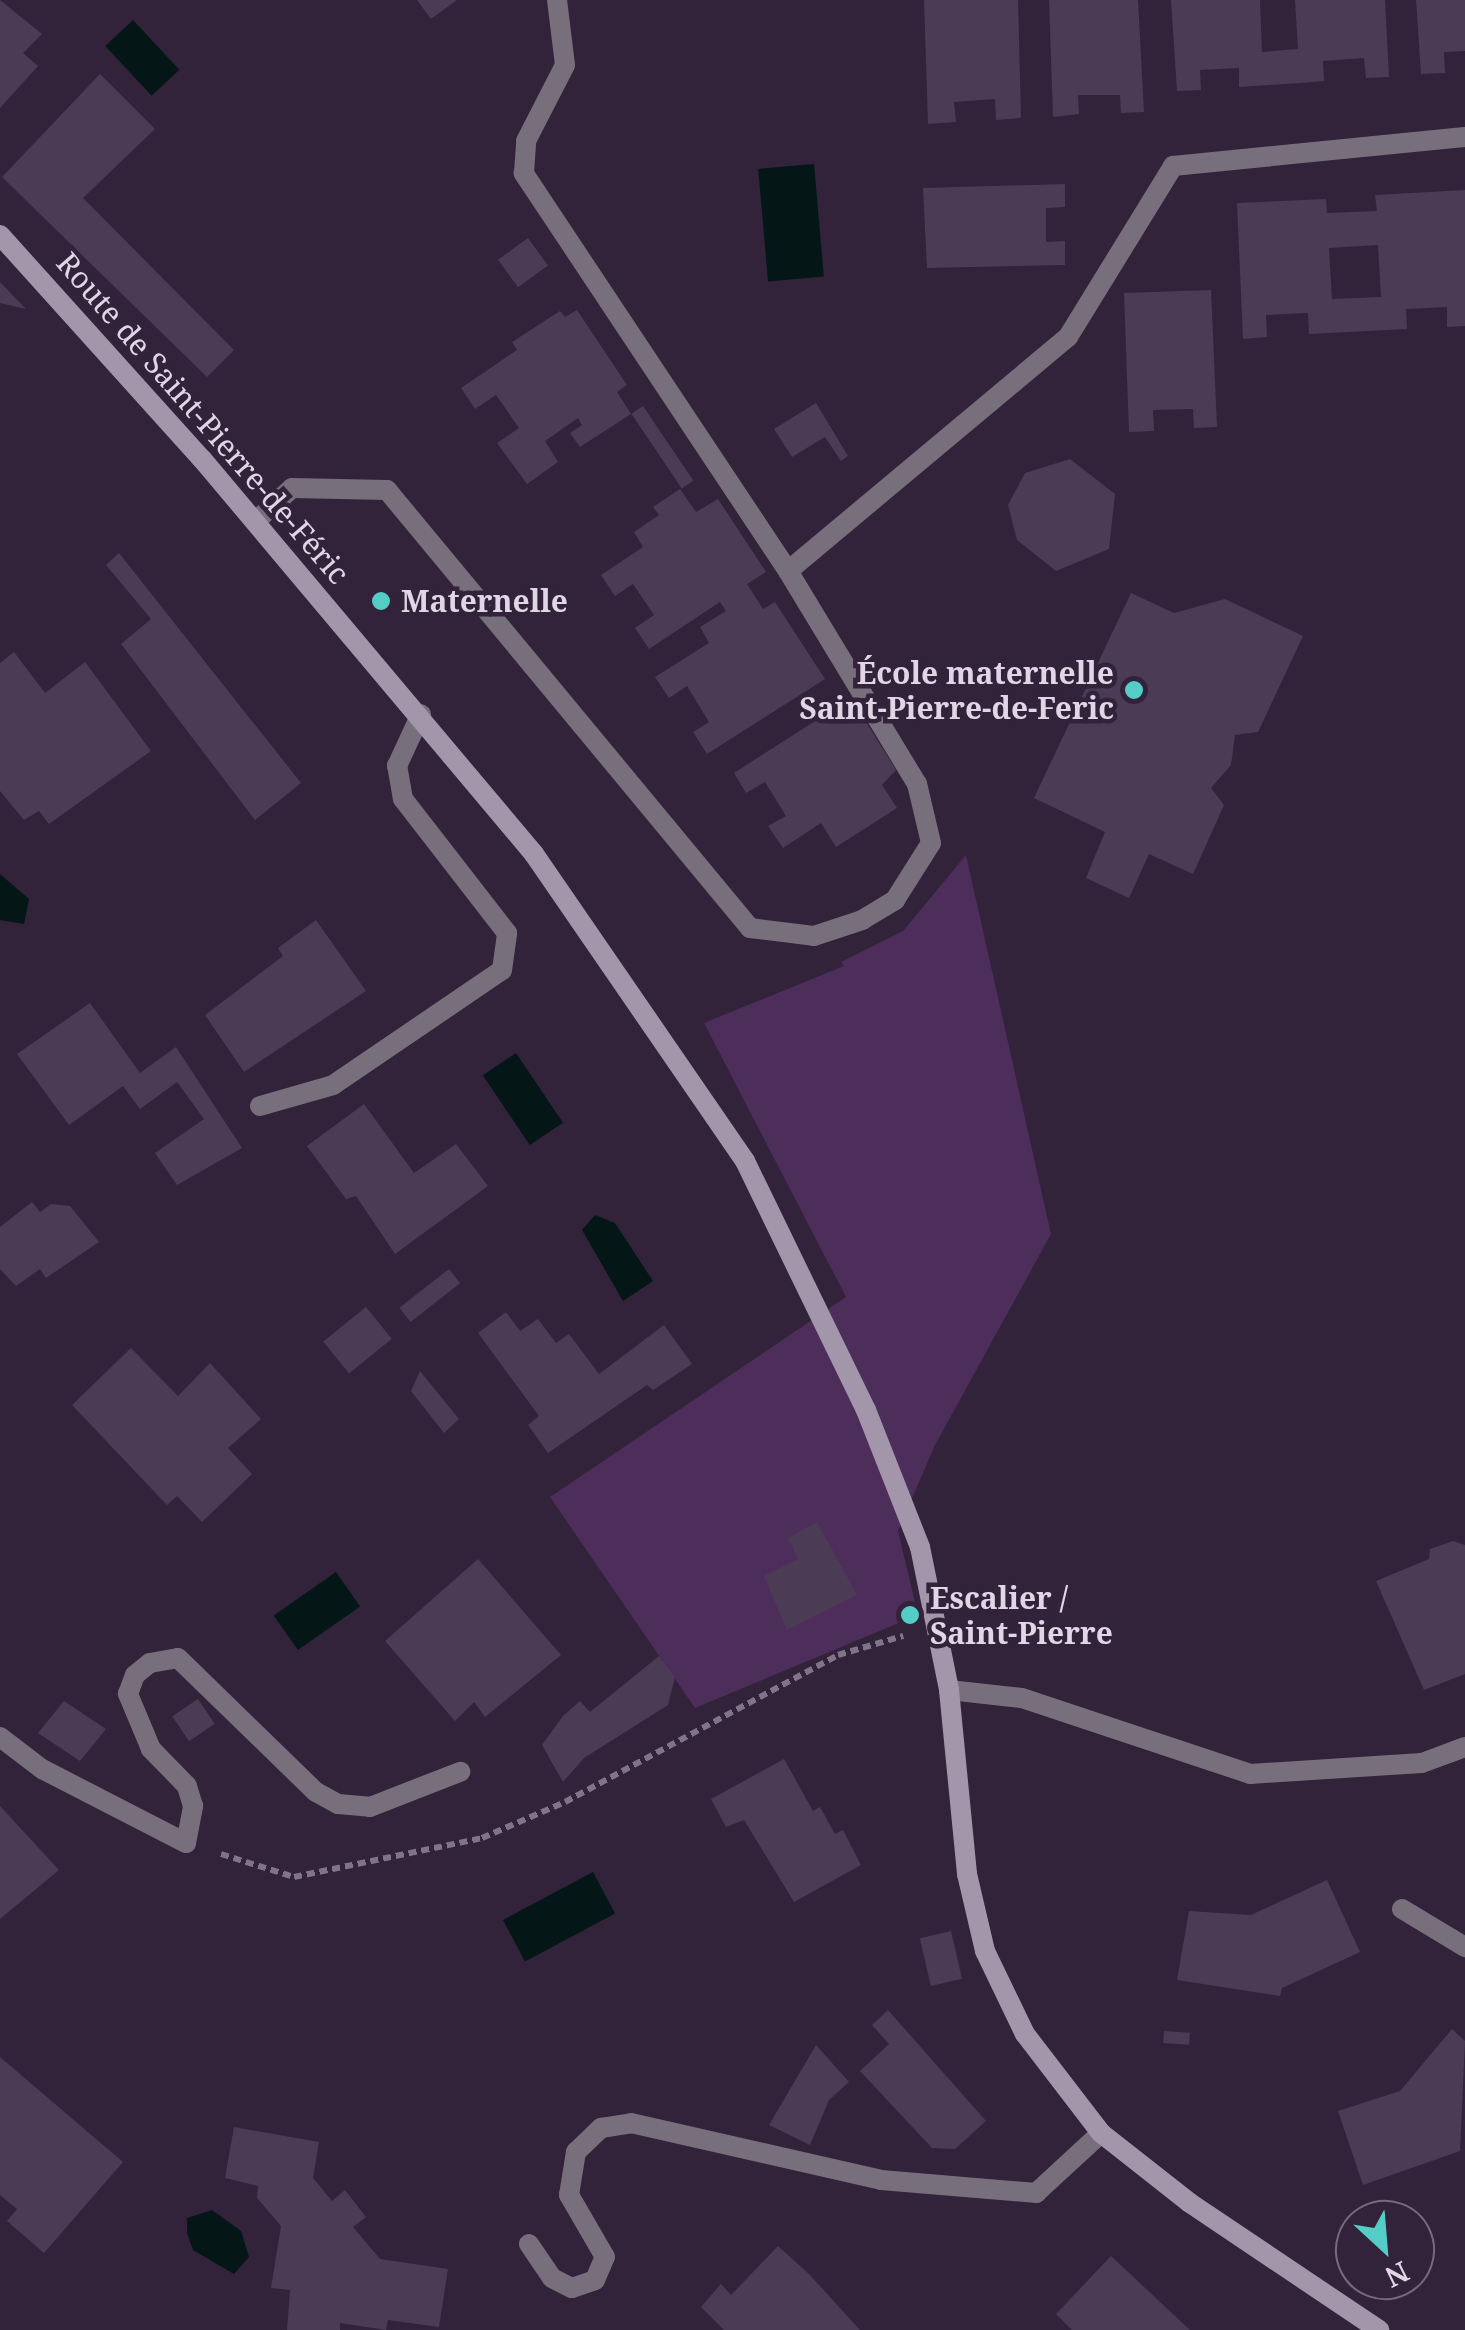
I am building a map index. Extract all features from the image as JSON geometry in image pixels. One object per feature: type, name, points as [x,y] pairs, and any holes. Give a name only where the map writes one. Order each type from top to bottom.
[{"type":"street","points":[[256,522],[292,488],[387,490],[750,928],[814,936],[862,920],[895,900],[930,843],[917,784],[788,571],[524,173],[526,140],[565,65],[557,0]]},
{"type":"street","points":[[788,571],[1068,337],[1173,166],[1465,137]]},
{"type":"street","name":"Route de Saint-Pierre-de-Féric","points":[[0,235],[421,714],[618,968],[745,1161],[866,1410],[920,1546],[949,1690],[967,1874],[985,1952],[1025,2034],[1101,2133],[1190,2204],[1380,2330]]},
{"type":"street","points":[[260,1106],[333,1086],[502,970],[507,932],[403,799],[397,766],[421,714]]},
{"type":"street","points":[[0,1737],[42,1769],[186,1842],[193,1806],[187,1786],[150,1749],[128,1694],[135,1675],[150,1663],[178,1658],[316,1792],[338,1804],[370,1807],[460,1772]]},
{"type":"street","points":[[949,1690],[1022,1698],[1250,1774],[1422,1763],[1465,1747]]},
{"type":"street","points":[[1402,1909],[1465,1948]]},
{"type":"street","points":[[528,2244],[552,2278],[572,2288],[595,2280],[604,2257],[569,2195],[576,2152],[601,2128],[631,2123],[881,2180],[1036,2192],[1101,2133]]},
{"type":"path","points":[[186,1842],[294,1877],[482,1838],[565,1802],[838,1654],[937,1626]]},
{"type":"shaded area","points":[[133,20],[179,70],[152,96],[105,46]]},
{"type":"shaded area","points":[[814,164],[824,277],[768,281],[758,169]]},
{"type":"shaded area","points":[[966,855],[1051,1234],[935,1445],[898,1531],[918,1615],[695,1708],[550,1497],[846,1297],[704,1023],[844,966],[841,962],[903,931]]},
{"type":"shaded area","points":[[0,874],[29,899],[24,924],[0,920]]},
{"type":"shaded area","points":[[516,1053],[563,1123],[530,1145],[483,1075]]},
{"type":"shaded area","points":[[595,1215],[615,1223],[653,1281],[623,1301],[582,1230]]},
{"type":"shaded area","points":[[336,1572],[360,1606],[298,1650],[274,1616]]},
{"type":"shaded area","points":[[593,1872],[615,1913],[525,1961],[503,1920]]},
{"type":"shaded area","points":[[212,2210],[241,2231],[249,2257],[234,2274],[193,2250],[187,2233],[187,2218]]},
{"type":"building","points":[[0,0],[42,34],[23,53],[38,66],[0,108]]},
{"type":"building","points":[[417,0],[457,0],[431,19]]},
{"type":"building","points":[[924,0],[1018,0],[1021,118],[996,120],[995,99],[954,102],[956,122],[928,124]]},
{"type":"building","points":[[1049,0],[1138,0],[1144,112],[1121,113],[1120,95],[1078,95],[1079,114],[1053,117]]},
{"type":"building","points":[[1171,0],[1260,0],[1262,52],[1298,49],[1295,0],[1385,0],[1389,77],[1366,78],[1364,58],[1323,61],[1324,81],[1300,83],[1239,87],[1239,68],[1200,70],[1201,90],[1177,91]]},
{"type":"building","points":[[1416,0],[1465,0],[1465,51],[1444,52],[1445,73],[1421,74]]},
{"type":"building","points":[[100,74],[155,129],[83,198],[234,350],[207,377],[2,177]]},
{"type":"building","points":[[1065,184],[1065,207],[1046,208],[1046,242],[1065,241],[1065,265],[927,268],[923,188]]},
{"type":"building","points":[[1465,190],[1465,326],[1447,327],[1447,307],[1406,309],[1407,329],[1309,334],[1308,313],[1266,315],[1267,337],[1243,339],[1237,203],[1326,199],[1327,213],[1377,211],[1375,195]],"holes":[[[1378,245],[1381,297],[1332,299],[1329,248]]]},
{"type":"building","points":[[528,238],[548,266],[518,287],[498,260]]},
{"type":"building","points":[[0,282],[26,309],[0,303]]},
{"type":"building","points":[[1211,290],[1217,427],[1194,428],[1193,409],[1153,410],[1154,431],[1129,432],[1124,293]]},
{"type":"building","points":[[577,310],[627,385],[617,392],[631,414],[580,447],[570,433],[582,425],[578,418],[545,441],[558,462],[527,484],[497,443],[519,428],[496,395],[475,409],[461,388],[517,350],[512,342],[560,311],[565,317]]},
{"type":"building","points":[[816,403],[848,456],[841,461],[825,437],[792,457],[774,429]]},
{"type":"building","points":[[643,406],[693,481],[682,488],[631,414]]},
{"type":"building","points":[[1070,459],[1115,494],[1109,549],[1056,571],[1017,540],[1008,505],[1025,473]]},
{"type":"building","points":[[680,489],[696,512],[718,499],[766,572],[747,584],[763,609],[775,602],[825,679],[707,754],[693,732],[709,722],[687,686],[669,698],[655,677],[709,643],[700,627],[726,611],[720,602],[649,649],[635,628],[654,615],[633,584],[615,596],[601,575],[643,547],[634,532],[659,515],[653,507]]},
{"type":"building","points":[[119,553],[301,783],[255,820],[121,644],[151,619],[106,565]]},
{"type":"building","points":[[1131,593],[1174,613],[1225,599],[1303,636],[1258,732],[1235,735],[1231,765],[1211,788],[1224,805],[1193,874],[1149,854],[1129,898],[1086,878],[1105,832],[1034,798]]},
{"type":"building","points":[[14,652],[45,693],[85,662],[151,751],[49,824],[39,811],[24,820],[0,791],[0,663]]},
{"type":"building","points":[[851,698],[896,770],[882,785],[897,808],[836,847],[821,823],[783,848],[768,826],[786,816],[765,782],[746,793],[734,773]]},
{"type":"building","points":[[316,920],[366,991],[244,1072],[205,1015],[283,956],[278,948]]},
{"type":"building","points":[[90,1003],[140,1073],[176,1047],[242,1148],[177,1185],[155,1153],[204,1119],[177,1082],[140,1109],[123,1086],[69,1125],[17,1054]]},
{"type":"building","points":[[364,1104],[414,1173],[456,1144],[488,1186],[395,1254],[356,1196],[346,1199],[307,1146]]},
{"type":"building","points":[[32,1202],[40,1212],[51,1204],[70,1206],[99,1242],[46,1278],[40,1269],[16,1286],[0,1269],[0,1227]]},
{"type":"building","points":[[449,1269],[460,1283],[410,1322],[399,1308]]},
{"type":"building","points":[[366,1307],[392,1339],[349,1373],[323,1342]]},
{"type":"building","points":[[506,1312],[520,1331],[538,1319],[556,1343],[569,1334],[599,1374],[664,1325],[692,1364],[653,1390],[647,1385],[548,1453],[528,1425],[539,1416],[478,1333]]},
{"type":"building","points":[[131,1348],[178,1396],[210,1363],[261,1419],[228,1448],[252,1474],[202,1522],[177,1496],[167,1505],[72,1405]]},
{"type":"building","points":[[420,1371],[459,1419],[444,1433],[411,1391]]},
{"type":"building","points":[[817,1522],[857,1595],[787,1630],[764,1576],[798,1559],[788,1538]]},
{"type":"building","points":[[1453,1541],[1465,1545],[1465,1674],[1424,1690],[1376,1581],[1429,1559],[1430,1549]]},
{"type":"building","points":[[478,1559],[561,1655],[485,1717],[474,1702],[455,1721],[385,1641]]},
{"type":"building","points":[[659,1656],[675,1677],[668,1705],[584,1758],[563,1782],[542,1745],[563,1716],[580,1701],[590,1712]]},
{"type":"building","points":[[198,1699],[215,1724],[189,1741],[172,1716]]},
{"type":"building","points":[[64,1701],[106,1729],[80,1761],[38,1733]]},
{"type":"building","points":[[784,1759],[813,1811],[820,1807],[835,1834],[843,1830],[861,1865],[794,1902],[744,1820],[726,1827],[711,1799]]},
{"type":"building","points":[[0,1806],[59,1870],[0,1919]]},
{"type":"building","points":[[1327,1880],[1360,1952],[1282,1988],[1280,1996],[1177,1980],[1189,1911],[1251,1915]]},
{"type":"building","points":[[951,1931],[962,1979],[931,1986],[920,1938]]},
{"type":"building","points":[[888,2010],[986,2121],[955,2149],[932,2148],[860,2071],[889,2044],[872,2025]]},
{"type":"building","points":[[1452,2029],[1465,2041],[1460,2151],[1363,2185],[1338,2111],[1400,2091]]},
{"type":"building","points":[[1164,2031],[1190,2033],[1189,2045],[1163,2043]]},
{"type":"building","points":[[816,2045],[849,2082],[829,2100],[810,2145],[769,2125]]},
{"type":"building","points":[[0,2057],[123,2162],[44,2253],[7,2221],[17,2209],[0,2195]]},
{"type":"building","points":[[234,2127],[319,2142],[313,2178],[332,2201],[345,2190],[366,2217],[353,2227],[380,2259],[448,2269],[439,2327],[388,2320],[386,2330],[340,2323],[340,2330],[287,2330],[290,2290],[271,2288],[281,2226],[257,2198],[258,2186],[225,2178]]},
{"type":"building","points":[[778,2246],[860,2330],[724,2330],[701,2307],[721,2284],[731,2295]]},
{"type":"building","points":[[1111,2256],[1190,2330],[1072,2330],[1056,2314]]},
{"type":"place","name":"Maternelle","points":[[381,601]]},
{"type":"place","name":"École maternelle Saint-Pierre-de-Feric","points":[[1134,690]]},
{"type":"place","name":"Escalier / Saint-Pierre","points":[[910,1615]]}]
